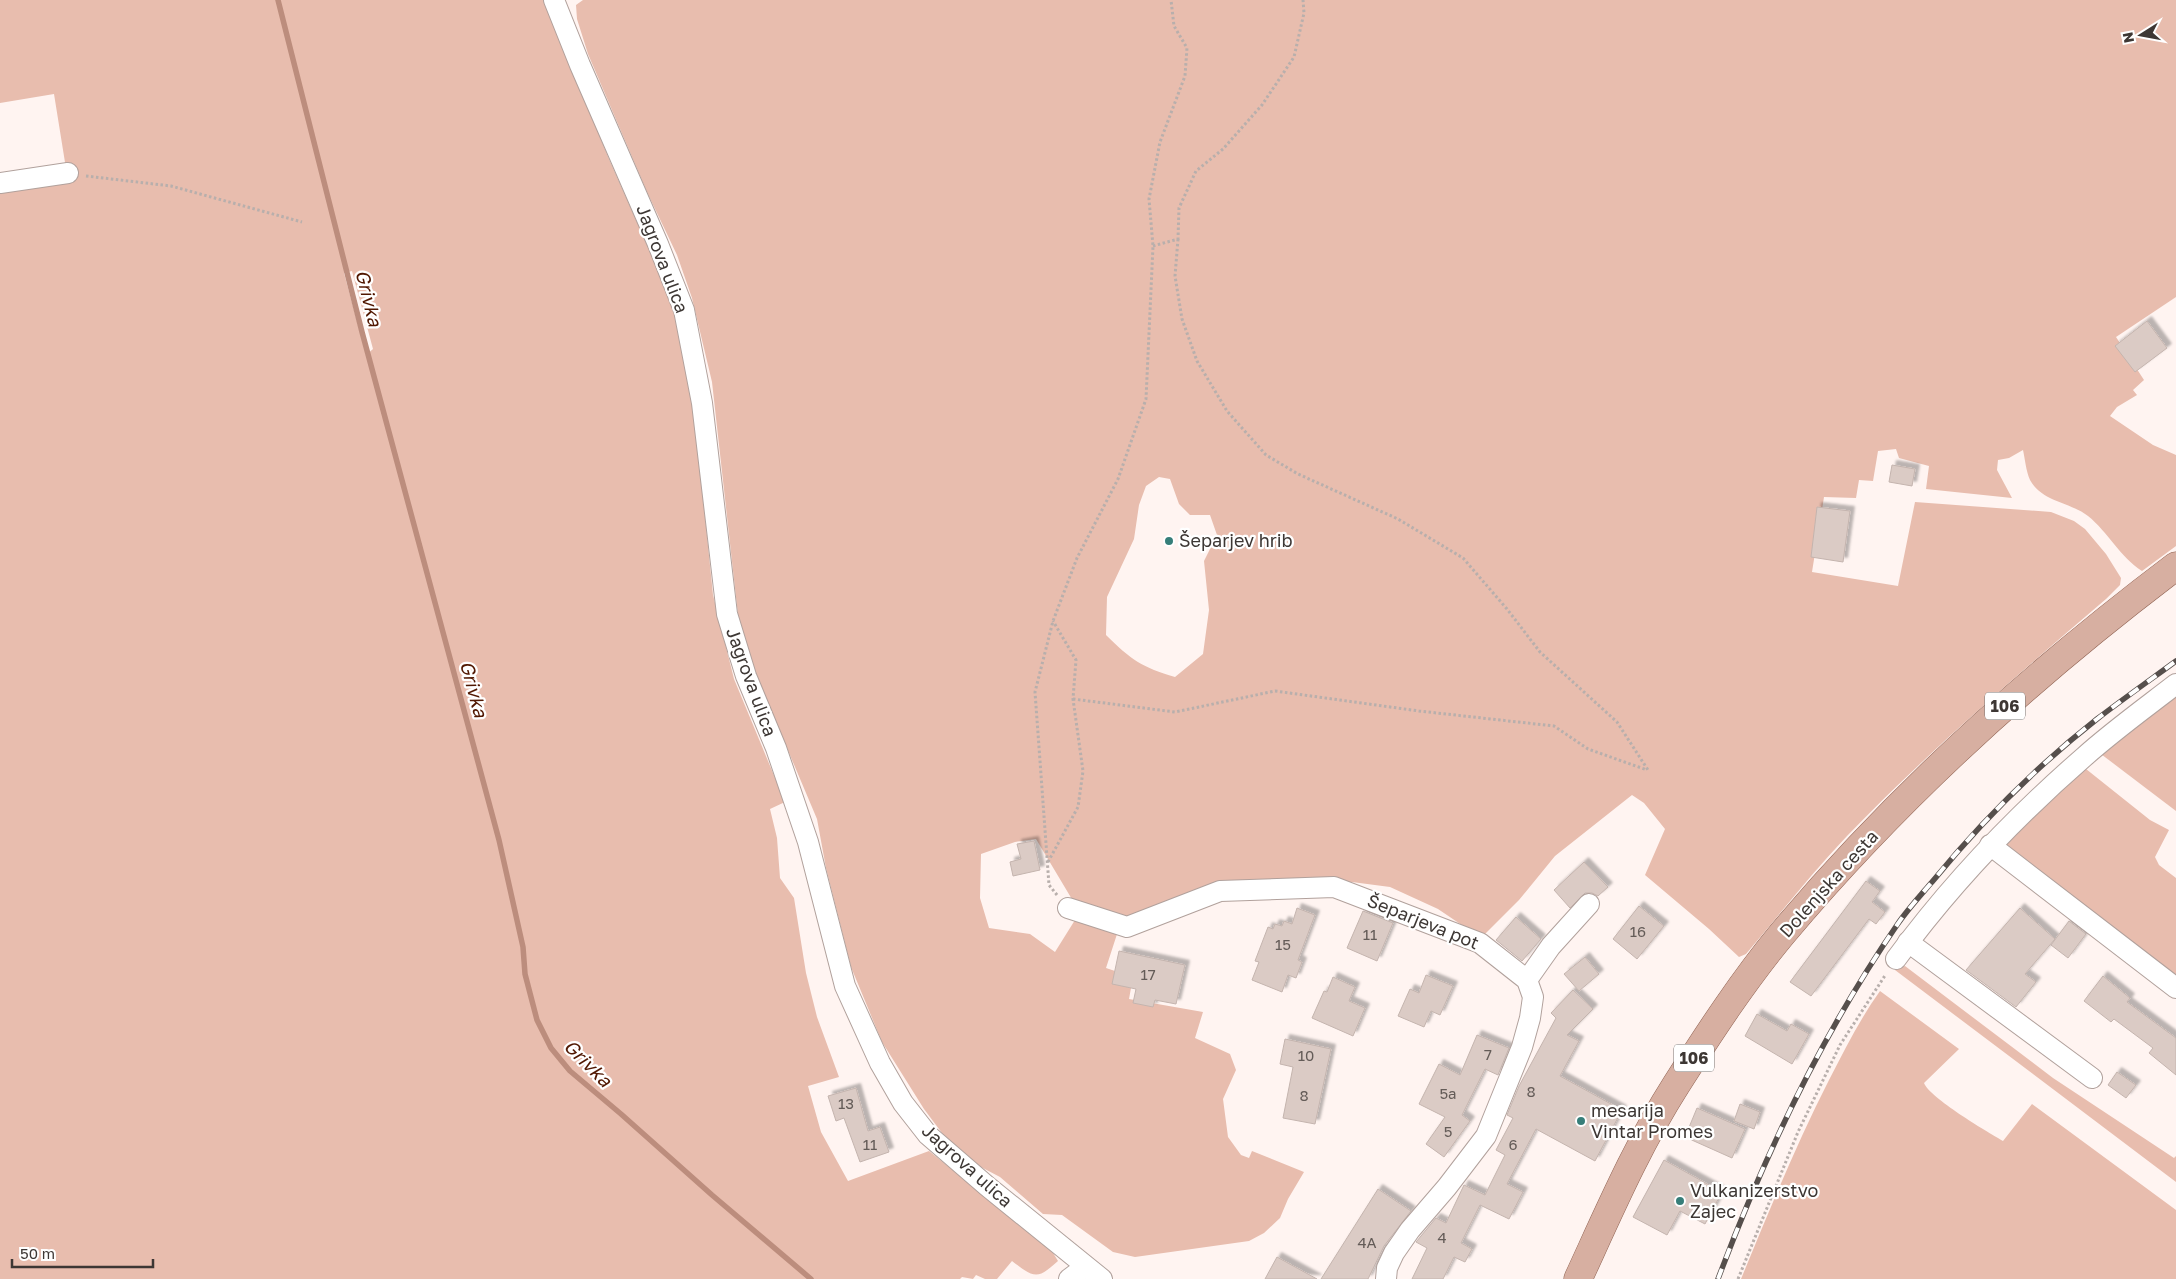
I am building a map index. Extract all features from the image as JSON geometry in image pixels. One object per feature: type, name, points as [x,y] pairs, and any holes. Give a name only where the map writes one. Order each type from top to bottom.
[{"type":"main road","name":"Dolenjska cesta","points":[[1578,1279],[1629,1170],[1675,1087],[1731,1003],[1781,935],[1894,813],[1998,713],[2079,643],[2176,566]]},
{"type":"street","name":"Jagrova ulica","points":[[554,0],[580,65],[658,244],[684,310],[702,403],[727,614],[746,676],[776,748],[808,842],[845,986],[880,1063],[903,1103],[928,1135],[1085,1267],[1102,1279]]},
{"type":"street","points":[[0,183],[68,173]]},
{"type":"street","points":[[1896,959],[1944,897],[1990,845],[2023,812],[2085,756],[2176,684]]},
{"type":"street","points":[[1990,845],[2176,988]]},
{"type":"street","name":"Šeparjeva pot","points":[[1068,908],[1128,927],[1220,891],[1334,887],[1480,943],[1527,980]]},
{"type":"street","points":[[1386,1279],[1387,1268],[1399,1245],[1486,1136],[1522,1047],[1530,1018],[1532,997],[1527,980],[1551,946],[1589,904]]},
{"type":"street","points":[[1908,942],[2092,1078]]},
{"type":"street","points":[[1069,1279],[1085,1267]]},
{"type":"path","points":[[1068,908],[1049,885],[1035,692],[1053,621],[1077,558],[1118,479],[1146,399],[1153,246],[1149,200],[1160,142],[1185,76],[1187,48],[1174,26],[1172,0]]},
{"type":"path","points":[[1073,699],[1175,712],[1275,691],[1428,712],[1554,726],[1588,749],[1648,770],[1617,722],[1540,652],[1507,609],[1463,558],[1398,519],[1298,474],[1266,455],[1228,411],[1198,361],[1182,319],[1175,276],[1179,208],[1196,171],[1223,149],[1262,105],[1294,57],[1304,13],[1303,0]]},
{"type":"path","points":[[68,173],[171,186],[302,222]]},
{"type":"path","points":[[1153,246],[1178,239]]},
{"type":"path","points":[[1048,862],[1078,807],[1082,770],[1073,699],[1076,660],[1053,621]]},
{"type":"path","points":[[1738,1279],[1798,1132],[1840,1045],[1896,959]]},
{"type":"shaded area","points":[[0,0],[544,0],[609,159],[656,265],[675,316],[692,388],[713,595],[734,679],[785,802],[770,809],[777,838],[780,878],[794,898],[806,973],[817,1017],[839,1077],[808,1086],[821,1132],[848,1181],[929,1151],[1050,1248],[1058,1261],[1046,1271],[1036,1275],[1031,1274],[1012,1261],[997,1279],[985,1279],[976,1275],[973,1279],[962,1277],[960,1279],[0,1279],[0,189],[68,181],[54,94],[0,103]],"holes":[[[352,271],[373,349],[366,355],[344,273]]]},
{"type":"shaded area","points":[[583,0],[2176,0],[2176,297],[2116,337],[2144,380],[2133,390],[2137,395],[2117,407],[2110,416],[2153,445],[2176,455],[2176,546],[2142,571],[2127,559],[2102,529],[2088,516],[2049,497],[2035,487],[2030,480],[2023,450],[2009,458],[1998,460],[1997,470],[2012,498],[1926,489],[1929,466],[1899,458],[1896,449],[1878,451],[1873,481],[1859,480],[1856,498],[1824,497],[1812,572],[1898,586],[1915,502],[2051,512],[2074,521],[2085,529],[2106,554],[2121,578],[2120,585],[1909,774],[1847,836],[1746,954],[1739,957],[1645,875],[1665,829],[1644,803],[1632,795],[1555,856],[1519,900],[1481,938],[1438,909],[1390,887],[1352,882],[1295,880],[1150,915],[1119,916],[1076,906],[1036,839],[1015,842],[981,854],[980,898],[989,928],[1030,934],[1055,952],[1075,920],[1118,931],[1106,968],[1133,977],[1129,999],[1203,1012],[1195,1038],[1230,1054],[1236,1070],[1223,1099],[1228,1137],[1241,1155],[1249,1158],[1252,1151],[1304,1172],[1288,1199],[1280,1218],[1264,1233],[1249,1241],[1135,1257],[1113,1252],[1062,1215],[1043,1214],[1000,1177],[979,1166],[945,1137],[924,1109],[882,1042],[851,967],[826,868],[817,819],[757,677],[738,615],[712,382],[692,298],[677,255],[647,192],[588,54],[577,19],[576,5]],"holes":[[[1159,477],[1170,479],[1179,504],[1190,515],[1210,515],[1217,535],[1204,561],[1209,610],[1203,654],[1175,677],[1138,662],[1106,635],[1107,597],[1134,539],[1139,505],[1146,486]]]},
{"type":"shaded area","points":[[2176,689],[2176,811],[2097,751]]},
{"type":"shaded area","points":[[2081,765],[2150,820],[2169,830],[2155,857],[2159,865],[2176,878],[2176,981],[2001,848]]},
{"type":"shaded area","points":[[1905,966],[2053,1078],[2174,1158],[2176,1156],[2176,1182],[1895,970]]},
{"type":"shaded area","points":[[1880,991],[1959,1049],[1924,1083],[1936,1097],[2003,1141],[2032,1104],[2176,1210],[2176,1279],[1741,1279],[1783,1178],[1817,1104],[1853,1034]]},
{"type":"building","points":[[2147,321],[2167,348],[2135,372],[2115,346]]},
{"type":"building","points":[[1892,465],[1915,469],[1912,486],[1889,482]]},
{"type":"building","points":[[1817,507],[1850,511],[1843,562],[1811,557]]},
{"type":"building","points":[[1034,841],[1040,870],[1013,876],[1010,862],[1021,859],[1017,844]]},
{"type":"building","points":[[1584,862],[1608,887],[1598,896],[1592,893],[1585,893],[1570,908],[1554,890]]},
{"type":"building","points":[[1866,881],[1880,891],[1872,902],[1885,912],[1876,924],[1869,919],[1811,996],[1790,982]]},
{"type":"building","points":[[1639,906],[1664,926],[1637,959],[1613,939]]},
{"type":"building","points":[[1297,908],[1315,915],[1298,960],[1302,962],[1296,978],[1288,975],[1282,992],[1252,980],[1259,962],[1255,961],[1268,927],[1273,929],[1275,924],[1282,926],[1284,921],[1292,924]]},
{"type":"building","points":[[2020,908],[2055,939],[2025,974],[2036,982],[2016,1007],[1966,970]]},
{"type":"building","points":[[1363,911],[1393,923],[1377,961],[1347,948]]},
{"type":"building","points":[[1516,917],[1541,939],[1522,961],[1496,940]]},
{"type":"building","points":[[2069,921],[2086,934],[2068,958],[2051,945]]},
{"type":"building","points":[[1119,951],[1185,965],[1176,1004],[1155,1000],[1153,1007],[1133,1003],[1136,989],[1112,984]]},
{"type":"building","points":[[1585,957],[1599,974],[1579,991],[1564,974]]},
{"type":"building","points":[[1426,975],[1453,986],[1440,1015],[1431,1011],[1424,1027],[1398,1016],[1410,989],[1419,993]]},
{"type":"building","points":[[2103,976],[2130,998],[2127,1002],[2176,1038],[2176,1075],[2149,1053],[2153,1048],[2114,1019],[2111,1022],[2084,1001]]},
{"type":"building","points":[[1333,977],[1355,987],[1349,1001],[1365,1008],[1353,1036],[1312,1018],[1324,991],[1327,992]]},
{"type":"building","points":[[1573,990],[1593,1009],[1567,1035],[1579,1041],[1560,1076],[1622,1110],[1595,1161],[1536,1129],[1507,1184],[1523,1192],[1509,1219],[1480,1205],[1461,1243],[1472,1249],[1465,1262],[1454,1257],[1443,1279],[1412,1279],[1427,1248],[1416,1242],[1436,1218],[1446,1223],[1464,1185],[1485,1195],[1505,1155],[1496,1150],[1513,1118],[1507,1115],[1519,1086],[1556,1018],[1551,1013]]},
{"type":"building","points":[[1757,1014],[1787,1031],[1791,1024],[1809,1034],[1792,1064],[1745,1036]]},
{"type":"building","points":[[1477,1035],[1509,1048],[1498,1075],[1485,1069],[1462,1115],[1470,1121],[1444,1157],[1426,1144],[1445,1117],[1419,1104],[1439,1064],[1460,1075]]},
{"type":"building","points":[[1285,1039],[1331,1049],[1315,1124],[1283,1118],[1293,1067],[1280,1064]]},
{"type":"building","points":[[2117,1072],[2136,1085],[2126,1098],[2108,1085]]},
{"type":"building","points":[[856,1088],[868,1131],[880,1127],[889,1152],[860,1162],[844,1118],[836,1121],[828,1096]]},
{"type":"building","points":[[1740,1104],[1760,1112],[1754,1129],[1734,1121]]},
{"type":"building","points":[[1697,1108],[1745,1129],[1732,1158],[1685,1137]]},
{"type":"building","name":"Vulkanizerstvo Zajec","points":[[1664,1160],[1722,1192],[1705,1224],[1680,1211],[1667,1235],[1633,1217]]},
{"type":"building","points":[[1378,1189],[1411,1211],[1384,1246],[1368,1279],[1321,1279]]},
{"type":"building","points":[[1277,1257],[1317,1279],[1265,1279]]},
{"type":"waterway","name":"Grivka","points":[[278,0],[362,332],[499,840],[523,947],[525,974],[537,1020],[551,1048],[570,1071],[811,1279]]},
{"type":"railway","points":[[1718,1279],[1755,1187],[1797,1097],[1844,1009],[1901,919],[1969,838],[2052,756],[2097,719],[2176,661]]},
{"type":"place","name":"Šeparjev hrib","points":[[1169,541]]},
{"type":"place","name":"mesarija Vintar Promes","points":[[1581,1121]]},
{"type":"place","name":"Vulkanizerstvo Zajec","points":[[1680,1201]]}]
